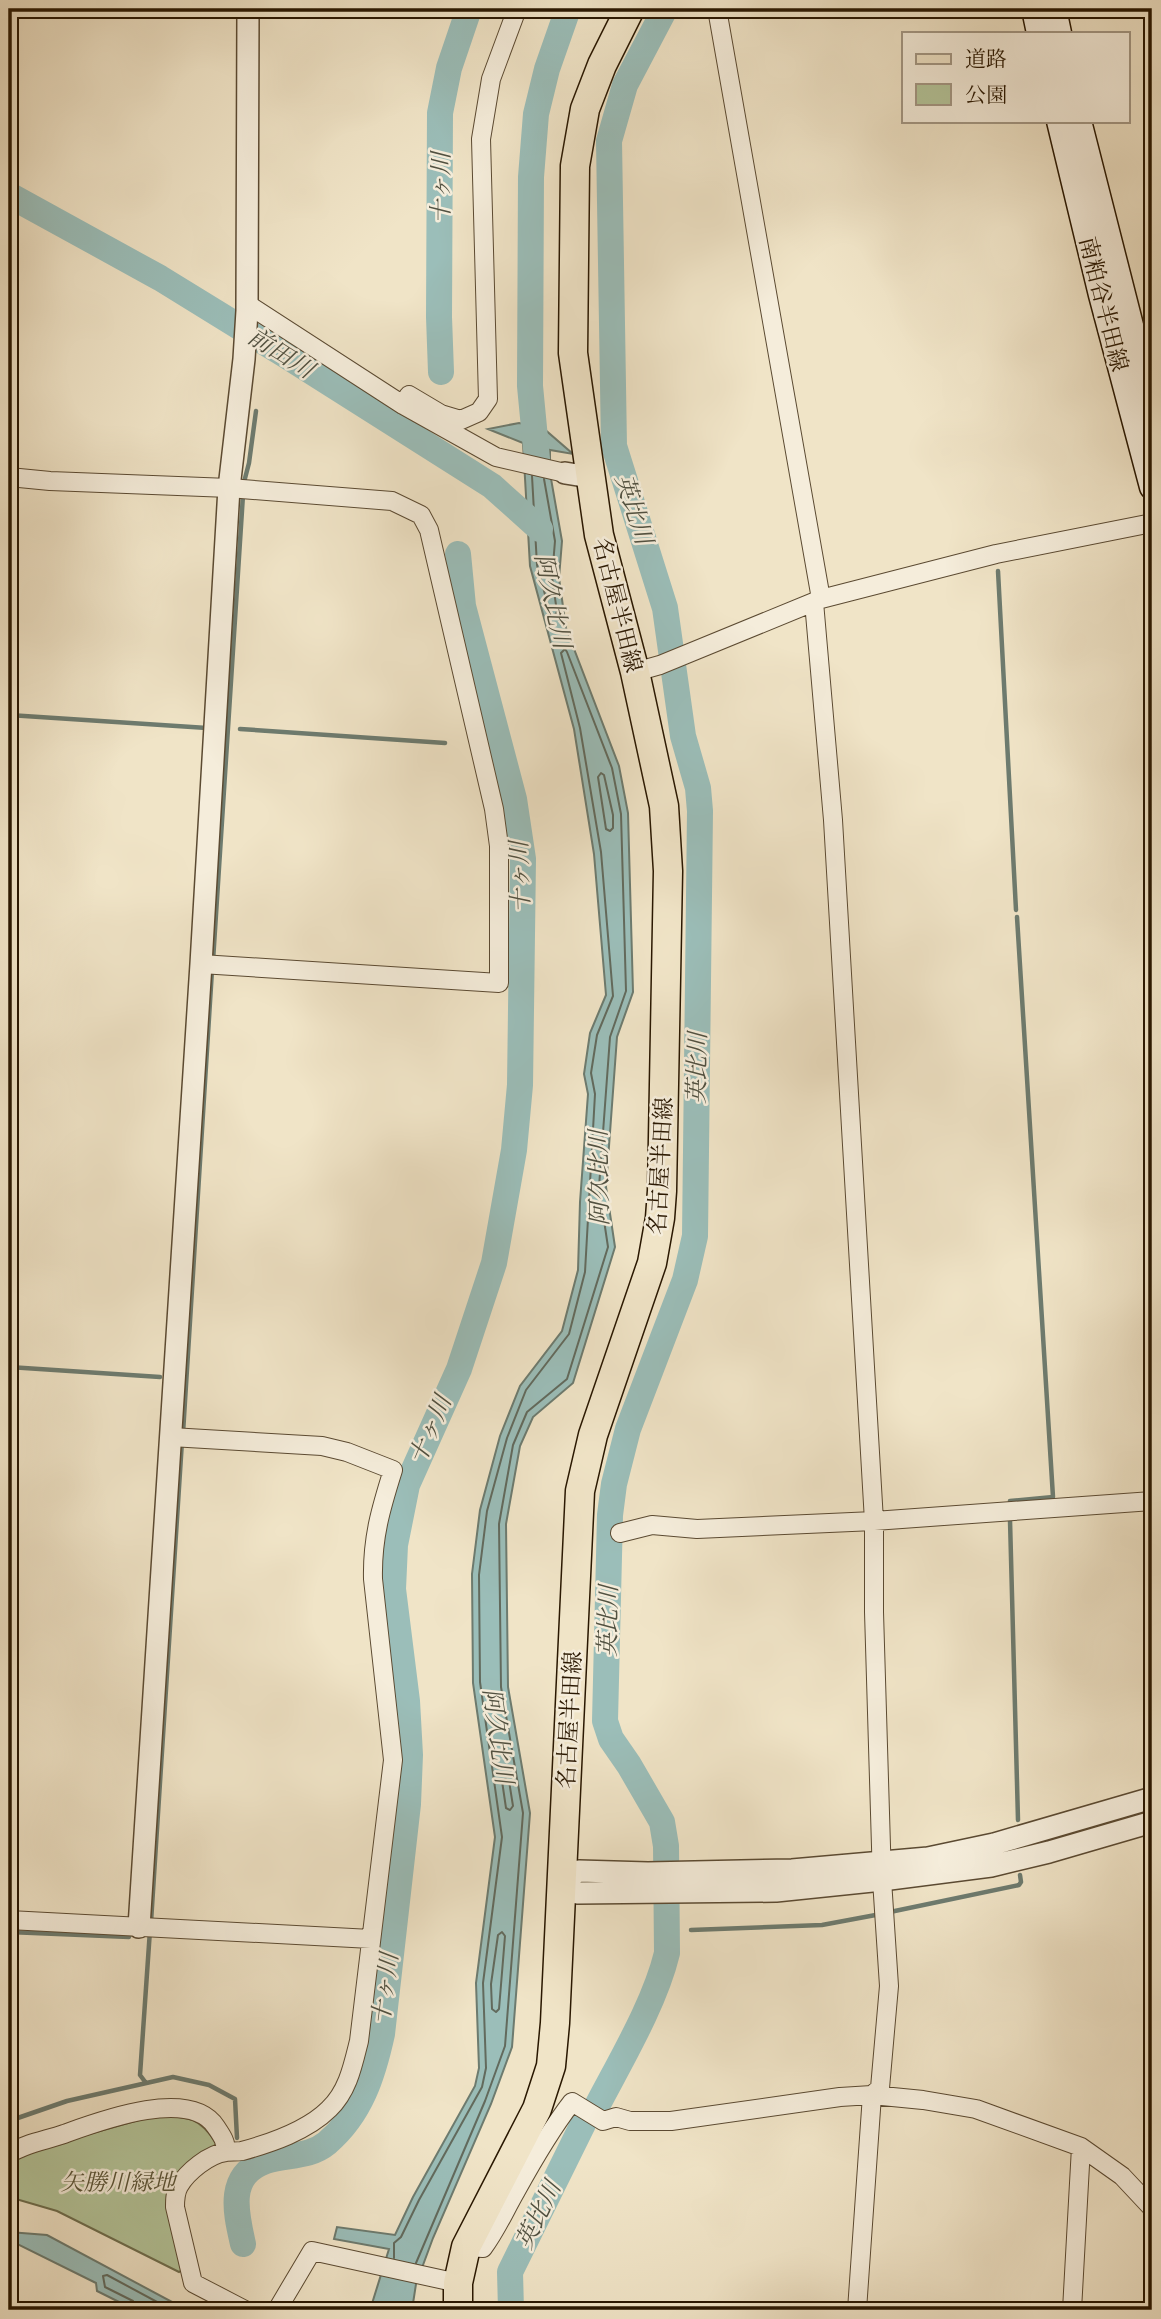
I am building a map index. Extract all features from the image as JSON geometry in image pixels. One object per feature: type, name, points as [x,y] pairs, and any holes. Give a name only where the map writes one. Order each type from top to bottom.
[{"type":"main road","name":"名古屋半田線","points":[[450,2290],[466,2247],[537,2109],[551,2066],[580,1491],[593,1435],[652,1263],[660,1218],[668,871],[664,806],[648,668],[577,475],[573,353],[575,166],[585,110],[602,65],[630,9]]},
{"type":"main road","points":[[1034,9],[1039,32]]},
{"type":"main road","points":[[1054,9],[1059,32]]},
{"type":"main road","name":"南粕谷半田線","points":[[1059,122],[1101,295],[1152,486]]},
{"type":"main road","name":"南粕谷半田線","points":[[1079,122],[1152,408]]},
{"type":"street","points":[[139,1927],[229,488],[247,307],[248,9]]},
{"type":"street","points":[[403,405],[409,395],[441,414],[461,420],[479,412],[488,399],[481,139],[491,79],[517,9]]},
{"type":"street","points":[[717,9],[818,601],[833,820],[874,1521],[882,1881],[889,1986],[880,2088],[872,2095],[857,2310]]},
{"type":"street","points":[[247,307],[403,405],[496,457],[577,475]]},
{"type":"street","points":[[9,477],[229,488],[392,501],[421,514],[429,530],[494,809],[499,846],[499,984],[201,964]]},
{"type":"street","points":[[648,668],[818,601],[996,554],[1152,523]]},
{"type":"street","points":[[171,1437],[322,1446],[347,1452],[393,1470],[372,1550],[393,1760],[359,2041],[349,2080],[330,2109],[304,2128],[239,2152],[226,2152],[196,2168],[179,2184],[175,2194],[175,2207],[193,2283],[246,2310]]},
{"type":"street","points":[[620,1534],[652,1525],[697,1529],[874,1521],[1152,1501]]},
{"type":"street","points":[[882,1881],[929,1858],[994,1844],[1152,1798]]},
{"type":"street","points":[[561,1881],[577,1893],[649,1883],[690,1882],[792,1870],[882,1881],[991,1866],[1152,1822]]},
{"type":"street","points":[[9,1920],[371,1939]]},
{"type":"street","points":[[466,2247],[483,2248],[559,2119],[572,2102],[603,2121],[616,2117],[630,2121],[671,2121],[840,2096],[872,2095],[976,2109],[1081,2147],[1122,2176],[1152,2208]]},
{"type":"street","points":[[9,2154],[108,2119],[155,2109],[194,2110],[212,2121],[226,2141],[226,2152]]},
{"type":"street","points":[[1072,2310],[1081,2147]]},
{"type":"street","points":[[277,2310],[312,2251],[450,2290]]},
{"type":"green space","name":"矢勝川緑地","points":[[153,2116],[197,2122],[216,2143],[214,2149],[172,2182],[182,2270],[179,2272],[57,2211],[9,2197],[9,2159],[15,2155]]},
{"type":"water","points":[[519,423],[543,428],[573,454],[550,450],[550,473],[562,541],[559,578],[566,628],[619,766],[628,813],[633,992],[617,1037],[606,1187],[615,1247],[573,1383],[533,1417],[520,1446],[506,1524],[508,1687],[530,1813],[512,2047],[491,2104],[433,2238],[416,2284],[412,2310],[370,2310],[389,2249],[334,2239],[337,2227],[395,2235],[413,2197],[475,2086],[479,2068],[476,1983],[495,1837],[473,1683],[472,1574],[480,1510],[500,1436],[520,1386],[562,1331],[578,1270],[588,1094],[584,1074],[590,1033],[606,995],[594,854],[574,729],[530,566],[523,443],[488,429]]},
{"type":"water","points":[[9,2232],[47,2235],[187,2310],[135,2310],[97,2291],[96,2283],[9,2240]]},
{"type":"waterway","name":"十ヶ川","points":[[441,372],[440,113],[449,68],[469,9]]},
{"type":"waterway","name":"阿久比川","points":[[537,459],[530,386],[531,177],[536,114],[547,69],[568,9]]},
{"type":"waterway","name":"英比川","points":[[597,2106],[646,2011],[667,1953],[666,1846],[662,1822],[611,1739],[605,1721],[610,1515],[614,1484],[628,1429],[685,1280],[695,1236],[700,811],[698,788],[683,736],[665,608],[614,446],[609,141],[625,85],[665,9]]},
{"type":"waterway","name":"前田川","points":[[9,195],[160,278],[285,355],[492,486],[540,529]]},
{"type":"waterway","points":[[243,486],[256,411]]},
{"type":"waterway","points":[[213,961],[243,495]]},
{"type":"waterway","name":"十ヶ川","points":[[243,2244],[237,2208],[239,2185],[253,2167],[266,2161],[313,2151],[339,2132],[364,2093],[382,2034],[408,1804],[410,1755],[407,1701],[393,1589],[395,1545],[407,1485],[459,1369],[494,1263],[514,1150],[520,1085],[523,859],[514,799],[463,606],[458,554]]},
{"type":"waterway","points":[[998,571],[1016,910]]},
{"type":"waterway","points":[[9,715],[207,728]]},
{"type":"waterway","points":[[240,729],[445,743]]},
{"type":"waterway","points":[[1010,1501],[1053,1497],[1017,917]]},
{"type":"waterway","points":[[183,1433],[212,970]]},
{"type":"waterway","points":[[9,1367],[160,1377]]},
{"type":"waterway","points":[[151,1922],[182,1441]]},
{"type":"waterway","points":[[1010,1520],[1018,1820]]},
{"type":"waterway","points":[[890,1912],[1019,1885],[1020,1875]]},
{"type":"waterway","points":[[691,1930],[822,1925],[881,1914]]},
{"type":"waterway","points":[[146,2083],[140,2075],[150,1930]]},
{"type":"waterway","points":[[9,1932],[129,1937]]},
{"type":"waterway","points":[[9,2121],[67,2101],[173,2077],[209,2085],[235,2099],[237,2138]]},
{"type":"waterway","name":"英比川","points":[[511,2310],[510,2272],[583,2124]]}]
